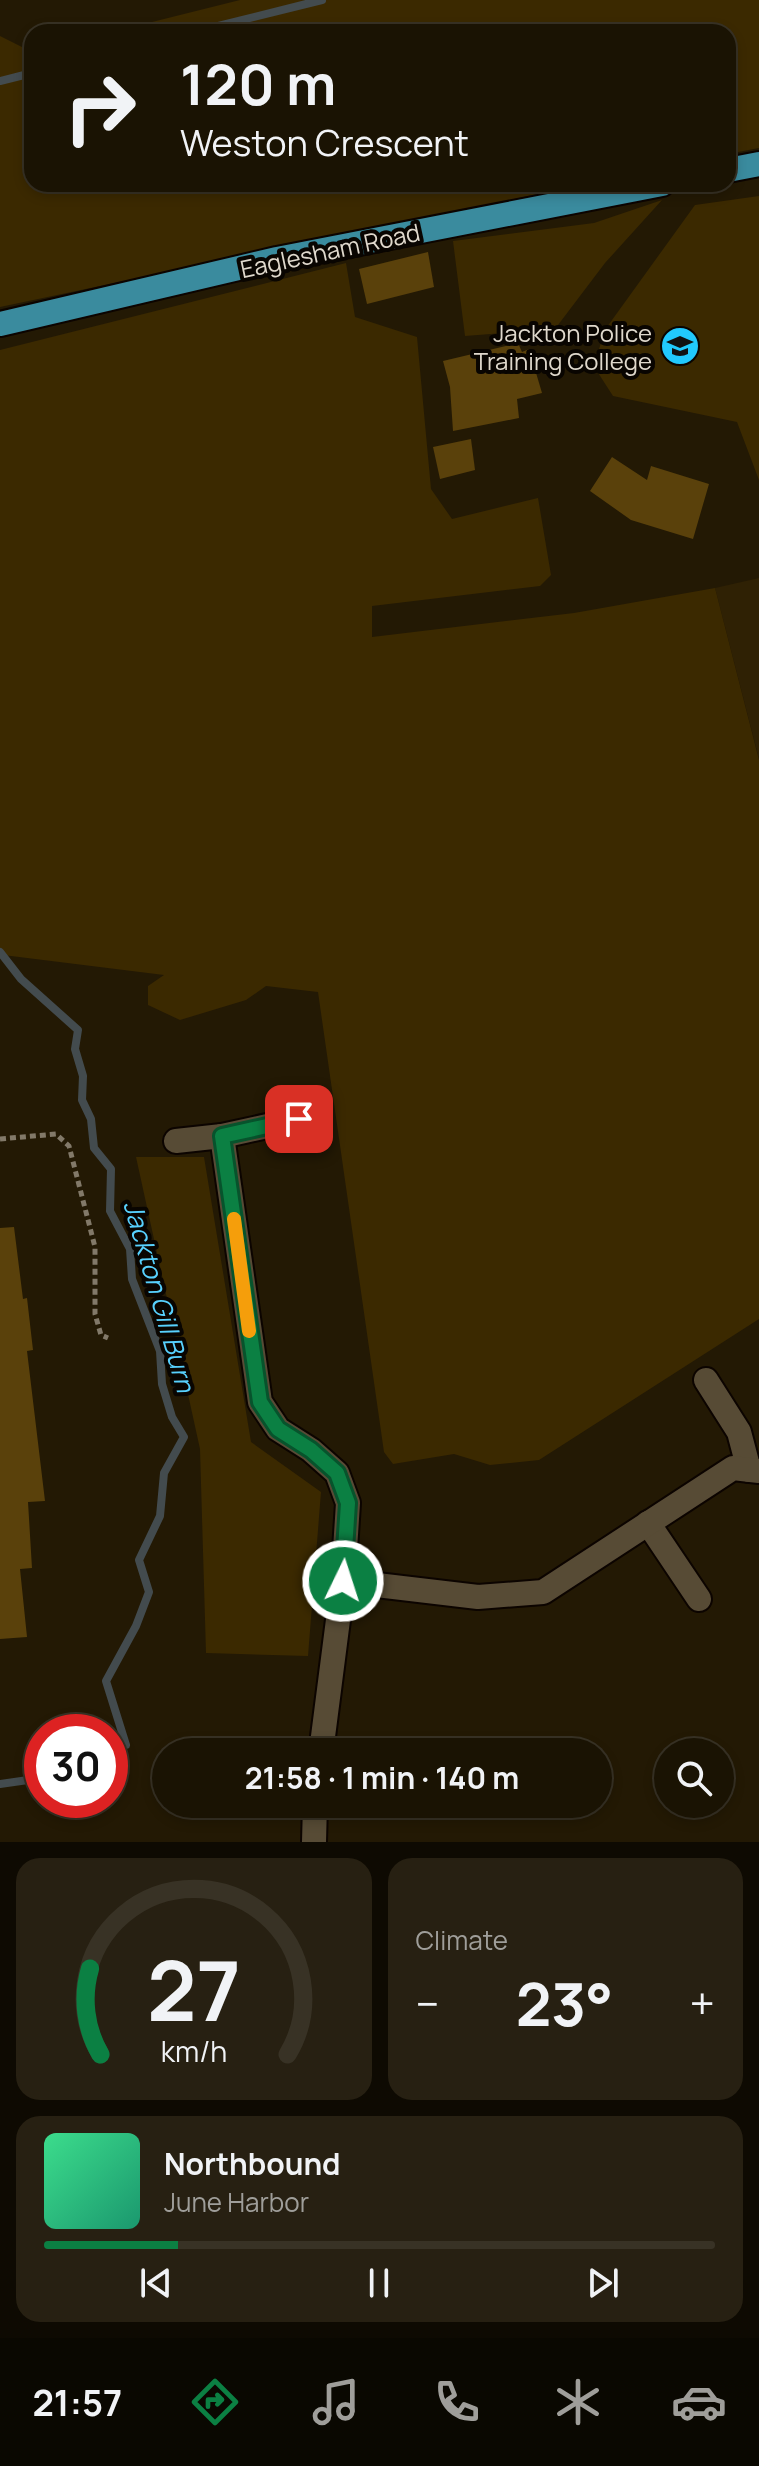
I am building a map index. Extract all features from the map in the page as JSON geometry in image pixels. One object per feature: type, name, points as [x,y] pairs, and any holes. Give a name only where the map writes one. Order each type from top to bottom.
[{"type":"main road","points":[[736,168],[759,164]]},
{"type":"main road","name":"Eaglesham Road","points":[[0,324],[277,259],[621,192]]},
{"type":"street","points":[[176,1141],[222,1136],[299,1119]]},
{"type":"street","points":[[222,1136],[260,1402],[278,1429],[311,1450],[337,1473],[348,1503],[343,1581],[323,1738]]},
{"type":"street","points":[[343,1581],[478,1597],[543,1592],[733,1468],[754,1470],[739,1432],[706,1380]]},
{"type":"street","points":[[648,1523],[699,1599]]},
{"type":"street","points":[[314,1842],[315,1818]]},
{"type":"path","points":[[0,1139],[56,1134],[69,1146],[95,1247],[95,1314],[101,1335],[108,1338]]},
{"type":"shaded area","points":[[240,0],[759,0],[759,148],[736,152],[736,24],[144,24]]},
{"type":"shaded area","points":[[0,36],[24,48],[24,192],[548,192],[0,307]]},
{"type":"shaded area","name":"Jackton Police Training College","points":[[759,196],[759,480],[737,422],[613,396],[593,365],[607,327],[695,205]]},
{"type":"shaded area","points":[[662,200],[605,263],[555,329],[465,336],[453,241],[594,223]]},
{"type":"shaded area","points":[[346,263],[355,317],[417,337],[431,489],[452,519],[538,498],[551,575],[540,586],[372,606],[372,637],[574,613],[715,588],[759,760],[759,1319],[539,1460],[490,1465],[454,1454],[393,1464],[384,1452],[318,992],[266,986],[246,1000],[180,1020],[148,1005],[148,986],[164,975],[3,955],[0,952],[0,350]]},
{"type":"shaded area","points":[[759,578],[759,759],[715,588]]},
{"type":"shaded area","points":[[136,1157],[204,1157],[251,1442],[321,1492],[308,1656],[206,1653],[200,1449]]},
{"type":"building","points":[[428,252],[434,287],[367,304],[359,269]]},
{"type":"building","points":[[518,343],[522,352],[529,349],[542,393],[517,399],[519,418],[453,431],[450,387],[443,361]]},
{"type":"building","points":[[471,439],[475,470],[440,479],[433,447]]},
{"type":"building","points":[[612,457],[647,480],[651,466],[709,484],[693,539],[631,520],[590,491]]},
{"type":"building","points":[[14,1227],[33,1350],[27,1351],[45,1501],[28,1502],[32,1568],[20,1569],[27,1637],[0,1639],[0,1228]]},
{"type":"waterway","points":[[226,24],[322,0]]},
{"type":"waterway","points":[[0,81],[24,75]]},
{"type":"waterway","name":"Jackton Gill Burn","points":[[0,952],[21,979],[78,1030],[75,1049],[83,1076],[82,1100],[91,1119],[94,1148],[111,1169],[110,1211],[130,1249],[132,1279],[160,1351],[162,1384],[172,1417],[184,1437],[164,1473],[160,1516],[139,1560],[149,1592],[136,1626],[106,1681],[116,1714]]},
{"type":"waterway","name":"Jackton Gill Burn","points":[[0,1784],[24,1781]]},
{"type":"slow traffic","points":[[234,1219],[249,1331]]},
{"type":"place","name":"Jackton Police Training College","points":[[680,346]]},
{"type":"route","points":[[299,1119],[222,1136],[260,1402],[278,1429],[311,1450],[337,1473],[348,1503],[343,1581]]}]
